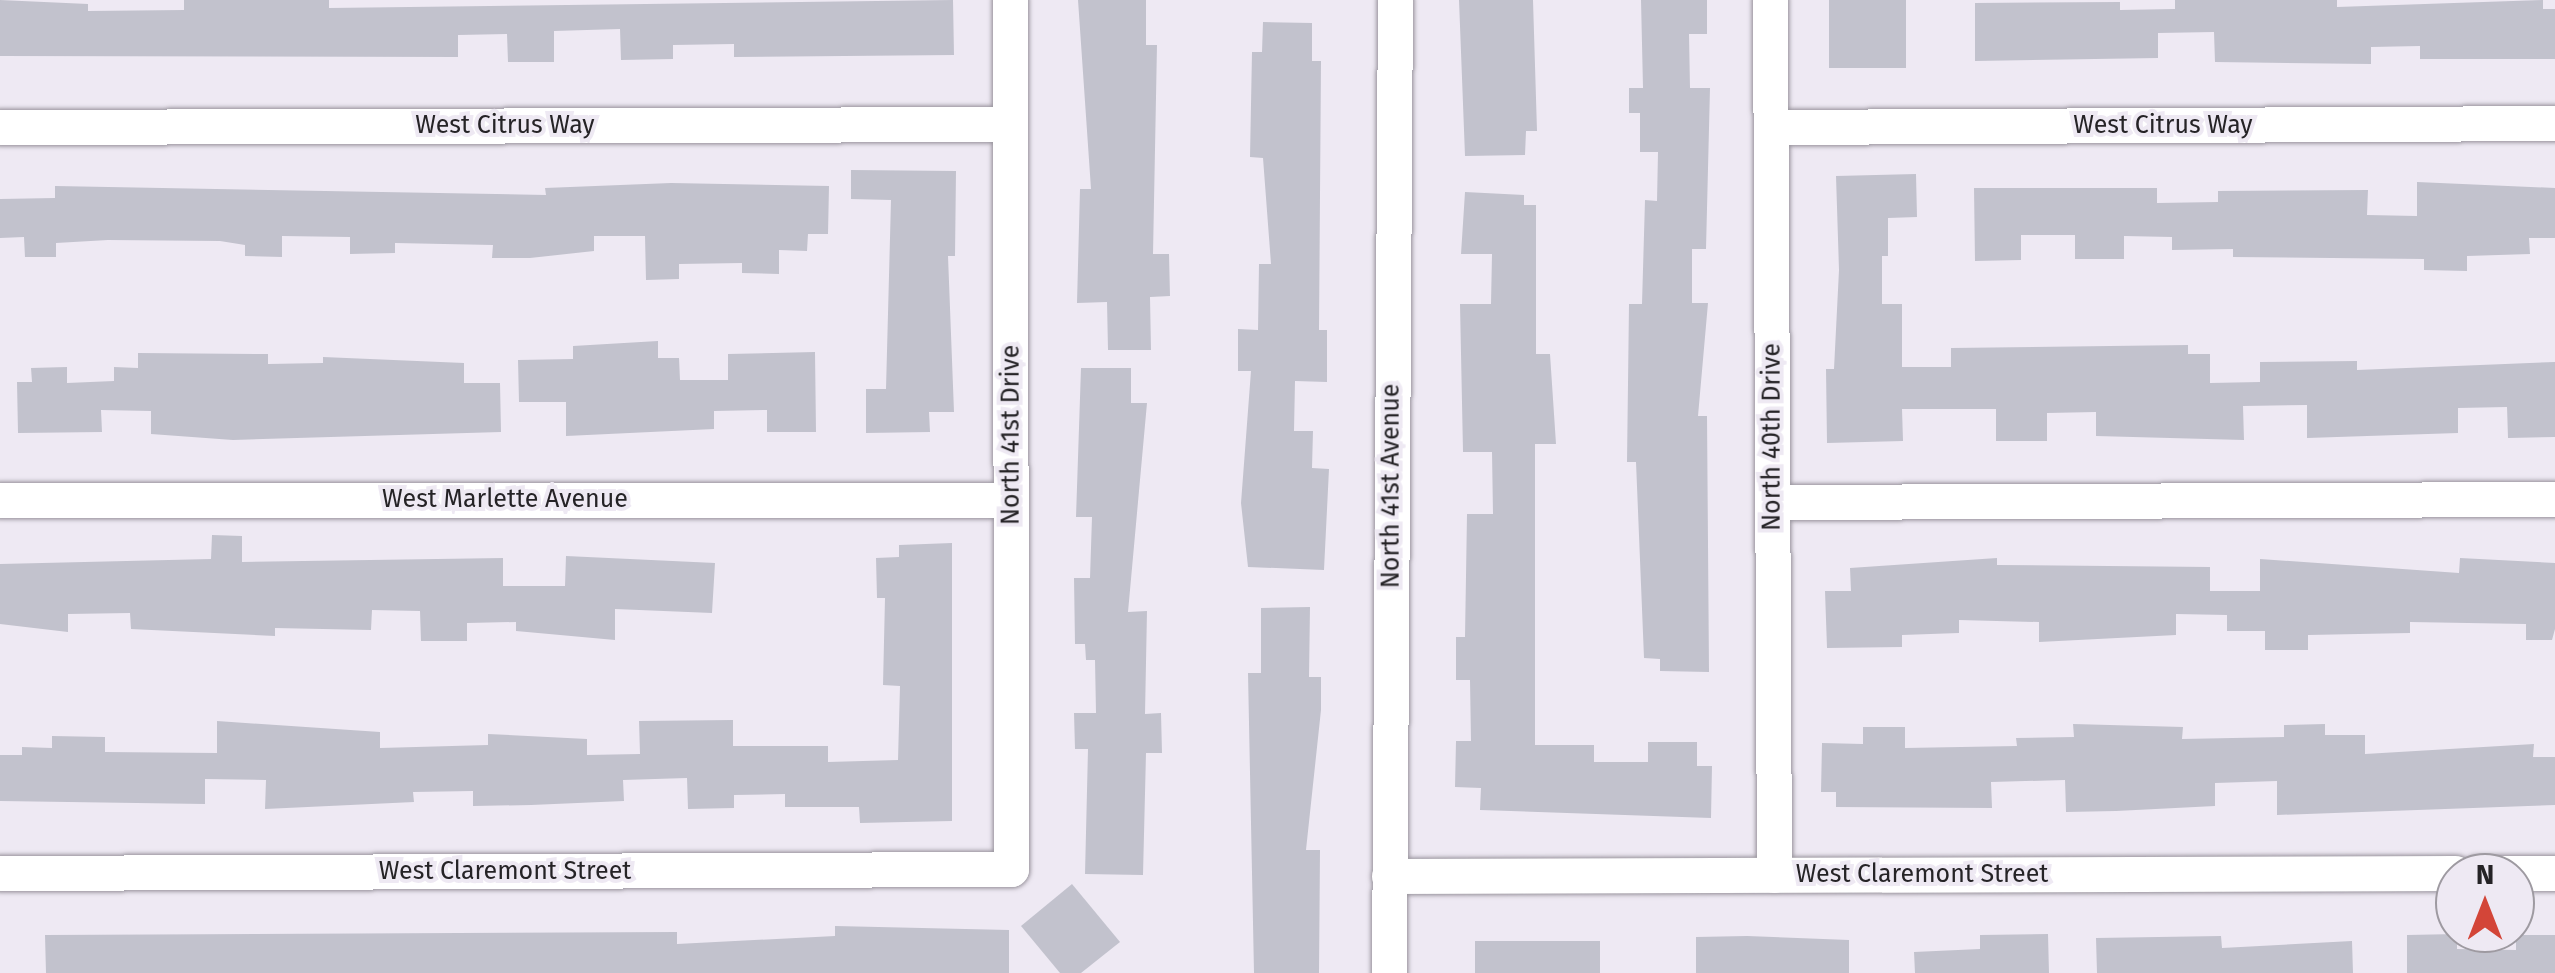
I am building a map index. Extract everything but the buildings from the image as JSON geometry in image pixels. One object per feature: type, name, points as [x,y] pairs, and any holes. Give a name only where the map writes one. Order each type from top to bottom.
[{"type":"street","name":"North 41st Drive","points":[[1010,0],[1011,869]]},
{"type":"street","name":"North 41st Avenue","points":[[1390,973],[1396,0]]},
{"type":"street","name":"North 40th Drive","points":[[1770,0],[1774,875]]},
{"type":"street","name":"West Citrus Way","points":[[1771,127],[2555,123]]},
{"type":"street","name":"West Citrus Way","points":[[0,126],[1010,124]]},
{"type":"street","points":[[1773,502],[2555,499]]},
{"type":"street","name":"West Marlette Avenue","points":[[0,500],[1010,500]]},
{"type":"street","name":"West Claremont Street","points":[[0,873],[1011,869]]},
{"type":"street","name":"West Claremont Street","points":[[1390,876],[2435,873]]}]
